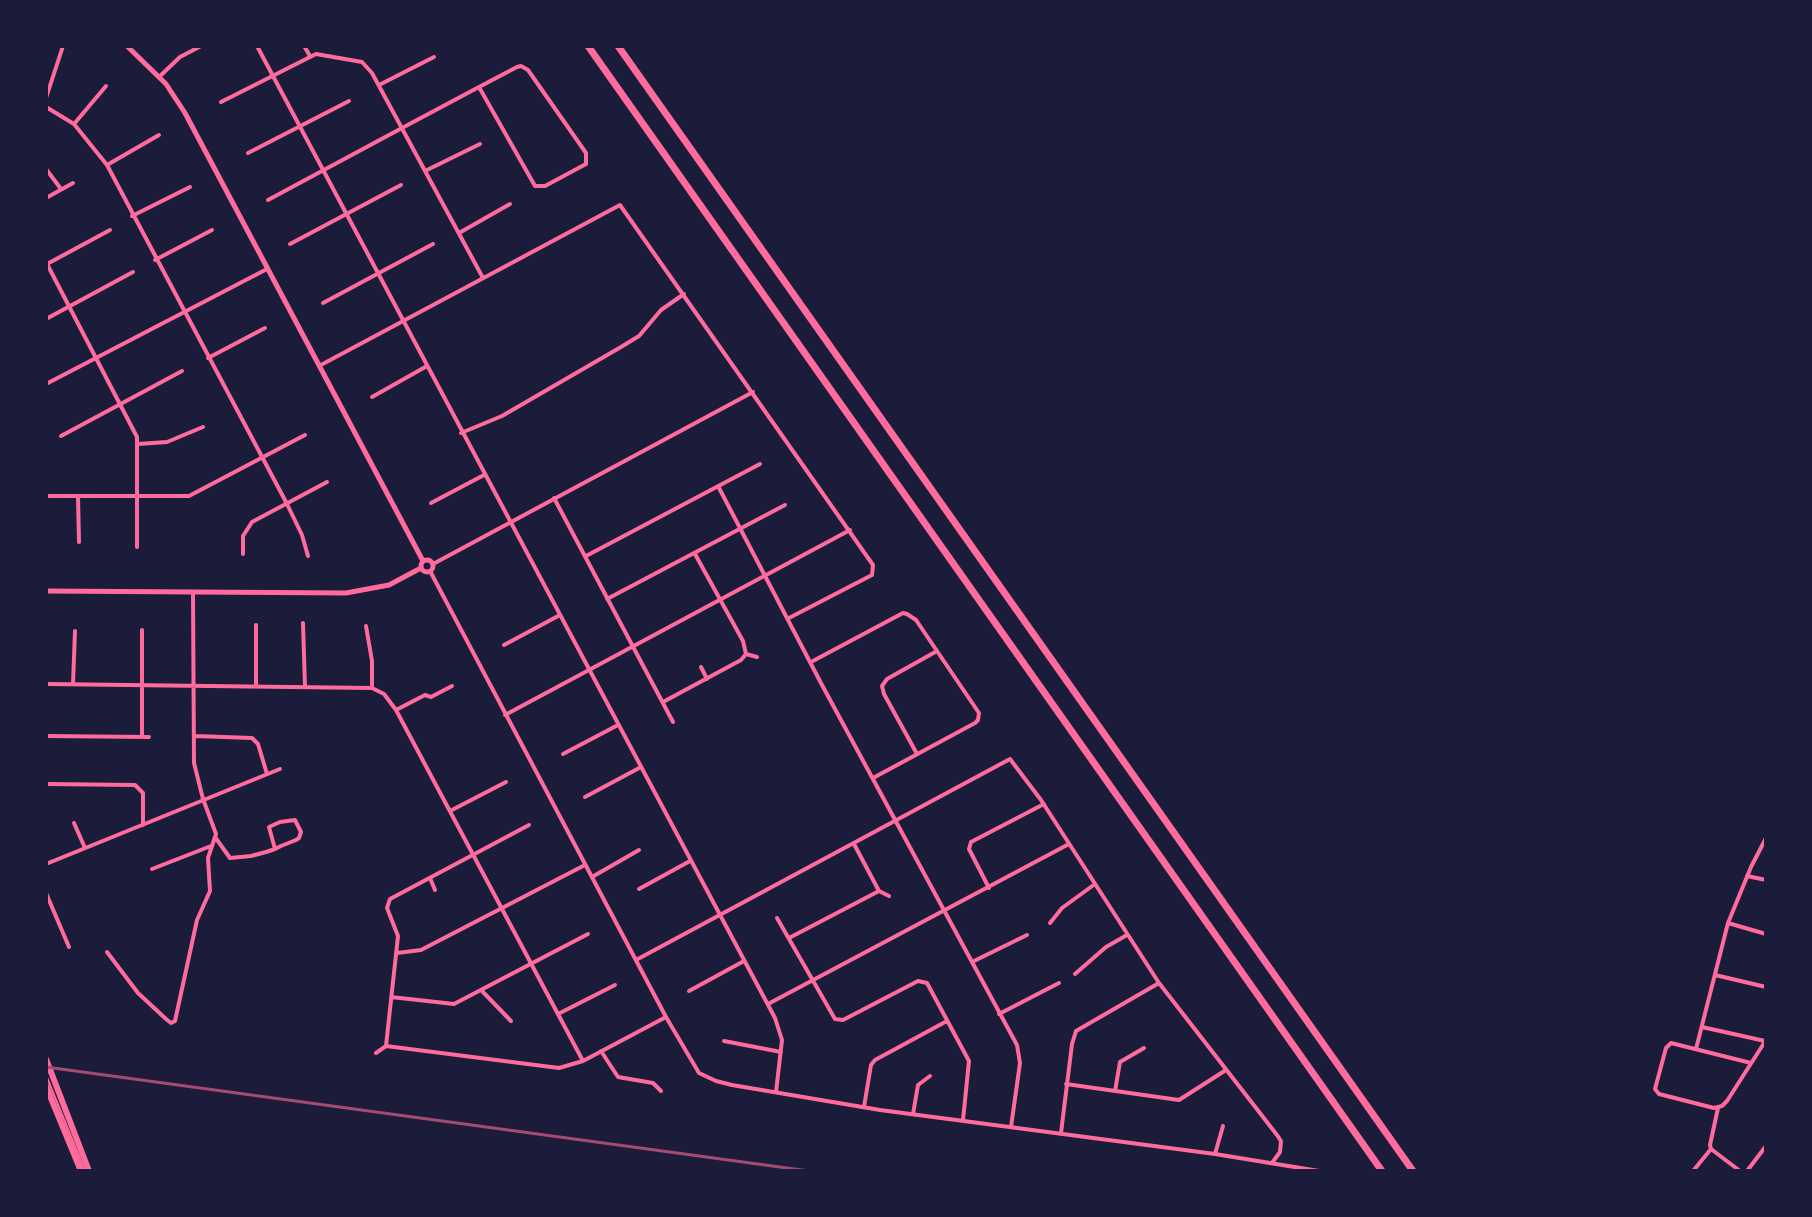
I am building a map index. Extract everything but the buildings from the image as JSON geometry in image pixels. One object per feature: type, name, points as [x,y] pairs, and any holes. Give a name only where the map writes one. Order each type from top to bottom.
[{"type":"highway","points":[[588,46],[1382,1171]]},
{"type":"highway","points":[[618,46],[1413,1171]]},
{"type":"main road","points":[[46,1059],[56,1100],[85,1171]]},
{"type":"main road","points":[[46,1086],[56,1100],[85,1171]]},
{"type":"street","points":[[46,98],[63,46]]},
{"type":"street","points":[[46,591],[346,593],[389,585],[421,568],[423,561],[185,113],[159,77],[127,46]]},
{"type":"street","points":[[159,77],[192,48],[201,46]]},
{"type":"street","points":[[257,46],[768,1004],[780,1029],[781,1052],[776,1092]]},
{"type":"street","points":[[304,46],[310,56]]},
{"type":"street","points":[[321,53],[322,46]]},
{"type":"street","points":[[221,102],[310,56],[321,53],[362,62],[379,85],[483,278]]},
{"type":"street","points":[[379,85],[434,57]]},
{"type":"street","points":[[268,200],[323,170],[479,87],[517,67],[526,68],[588,160],[582,167],[538,188],[530,181],[479,87]]},
{"type":"street","points":[[74,124],[106,86]]},
{"type":"street","points":[[248,153],[349,101]]},
{"type":"street","points":[[46,107],[74,124],[107,165],[286,502],[308,556]]},
{"type":"street","points":[[107,165],[159,135]]},
{"type":"street","points":[[425,171],[480,144]]},
{"type":"street","points":[[46,169],[61,189]]},
{"type":"street","points":[[46,198],[73,183]]},
{"type":"street","points":[[290,244],[401,185]]},
{"type":"street","points":[[132,216],[190,187]]},
{"type":"street","points":[[459,233],[510,204]]},
{"type":"street","points":[[319,366],[620,205],[875,568],[872,575],[789,618]]},
{"type":"street","points":[[110,230],[46,263],[121,403],[138,444],[137,547]]},
{"type":"street","points":[[155,260],[212,230]]},
{"type":"street","points":[[323,303],[433,244]]},
{"type":"street","points":[[46,384],[267,269]]},
{"type":"street","points":[[46,319],[133,272]]},
{"type":"street","points":[[461,433],[502,416],[639,336],[661,310],[684,294]]},
{"type":"street","points":[[208,358],[265,328]]},
{"type":"street","points":[[372,397],[427,366]]},
{"type":"street","points":[[61,436],[182,371]]},
{"type":"street","points":[[430,571],[433,564],[753,392]]},
{"type":"street","points":[[138,444],[167,442],[203,427]]},
{"type":"street","points":[[46,496],[189,496],[305,435]]},
{"type":"street","points":[[586,556],[760,464]]},
{"type":"street","points":[[431,503],[484,475]]},
{"type":"street","points":[[243,554],[243,536],[248,526],[261,515],[327,482]]},
{"type":"street","points":[[718,486],[1017,1045],[1020,1056],[1011,1127]]},
{"type":"street","points":[[78,497],[79,542]]},
{"type":"street","points":[[554,498],[673,722]]},
{"type":"street","points":[[607,599],[785,505]]},
{"type":"street","points":[[505,715],[850,530]]},
{"type":"street","points":[[663,702],[741,660],[746,654],[746,646],[695,554]]},
{"type":"street","points":[[423,561],[429,560],[433,564]]},
{"type":"street","points":[[421,568],[425,572],[430,571]]},
{"type":"street","points":[[430,571],[666,1017],[699,1073],[716,1081],[864,1107],[1319,1171]]},
{"type":"street","points":[[193,592],[194,763],[203,799],[216,834],[232,859],[275,849],[299,838],[301,832],[295,820],[269,827],[275,849]]},
{"type":"street","points":[[811,662],[903,613],[916,620],[980,717],[975,723],[873,778]]},
{"type":"street","points":[[504,645],[560,615]]},
{"type":"street","points":[[303,623],[305,687]]},
{"type":"street","points":[[256,625],[256,687]]},
{"type":"street","points":[[366,626],[372,661],[372,688]]},
{"type":"street","points":[[142,630],[142,737]]},
{"type":"street","points":[[73,684],[75,631]]},
{"type":"street","points":[[917,754],[882,686],[887,679],[937,651]]},
{"type":"street","points":[[746,654],[757,657]]},
{"type":"street","points":[[701,667],[707,679]]},
{"type":"street","points":[[46,684],[372,688],[384,694],[396,710],[583,1061]]},
{"type":"street","points":[[396,710],[452,686]]},
{"type":"street","points":[[563,754],[618,725]]},
{"type":"street","points":[[46,736],[149,737]]},
{"type":"street","points":[[195,736],[252,738],[260,748],[267,774]]},
{"type":"street","points":[[636,960],[1010,759],[1044,804],[1159,983],[1281,1141],[1280,1152],[1272,1163]]},
{"type":"street","points":[[585,797],[641,767]]},
{"type":"street","points":[[46,864],[280,769]]},
{"type":"street","points":[[450,811],[506,782]]},
{"type":"street","points":[[46,784],[135,785],[143,793],[143,825]]},
{"type":"street","points":[[989,888],[969,849],[971,842],[1044,804]]},
{"type":"street","points":[[74,823],[85,848]]},
{"type":"street","points":[[386,1046],[398,936],[387,908],[390,899],[529,825]]},
{"type":"street","points":[[107,952],[138,993],[166,1019],[174,1022],[197,920],[210,891],[208,858],[216,834]]},
{"type":"street","points":[[1696,1049],[1728,923],[1766,838]]},
{"type":"street","points":[[854,844],[879,891],[889,896]]},
{"type":"street","points":[[768,1004],[1069,844]]},
{"type":"street","points":[[152,869],[211,846]]},
{"type":"street","points":[[592,877],[639,850]]},
{"type":"street","points":[[639,889],[691,861]]},
{"type":"street","points":[[397,953],[421,950],[585,865]]},
{"type":"street","points":[[1747,876],[1766,880]]},
{"type":"street","points":[[430,878],[435,890]]},
{"type":"street","points":[[1050,923],[1067,904],[1095,884]]},
{"type":"street","points":[[789,938],[879,891]]},
{"type":"street","points":[[46,895],[69,947]]},
{"type":"street","points":[[777,918],[832,1018],[838,1021],[918,981],[924,981],[969,1064],[963,1120]]},
{"type":"street","points":[[1728,923],[1766,934]]},
{"type":"street","points":[[391,997],[451,1005],[588,934]]},
{"type":"street","points":[[972,962],[1027,935]]},
{"type":"street","points":[[1075,974],[1106,947],[1128,935]]},
{"type":"street","points":[[689,991],[744,961]]},
{"type":"street","points":[[1715,975],[1766,987]]},
{"type":"street","points":[[999,1014],[1059,983]]},
{"type":"street","points":[[1061,1133],[1076,1031],[1159,983]]},
{"type":"street","points":[[558,1014],[615,985]]},
{"type":"street","points":[[482,991],[511,1021]]},
{"type":"street","points":[[376,1053],[386,1046],[566,1068],[666,1017]]},
{"type":"street","points":[[864,1107],[875,1060],[947,1021]]},
{"type":"street","points":[[1693,1171],[1711,1149],[1720,1107],[1766,1040],[1702,1027]]},
{"type":"street","points":[[724,1041],[781,1052]]},
{"type":"street","points":[[1720,1107],[1659,1094],[1655,1089],[1668,1045],[1671,1043],[1751,1063]]},
{"type":"street","points":[[1115,1091],[1120,1062],[1144,1048]]},
{"type":"street","points":[[601,1051],[618,1077],[653,1083],[661,1091]]},
{"type":"street","points":[[1066,1084],[1179,1100],[1227,1069]]},
{"type":"street","points":[[913,1114],[918,1085],[930,1076]]},
{"type":"street","points":[[1215,1154],[1223,1126]]},
{"type":"street","points":[[1747,1171],[1766,1146]]},
{"type":"street","points":[[1711,1149],[1740,1171]]},
{"type":"lane","points":[[46,1075],[56,1100]]},
{"type":"railway","points":[[46,1067],[809,1171]]}]
